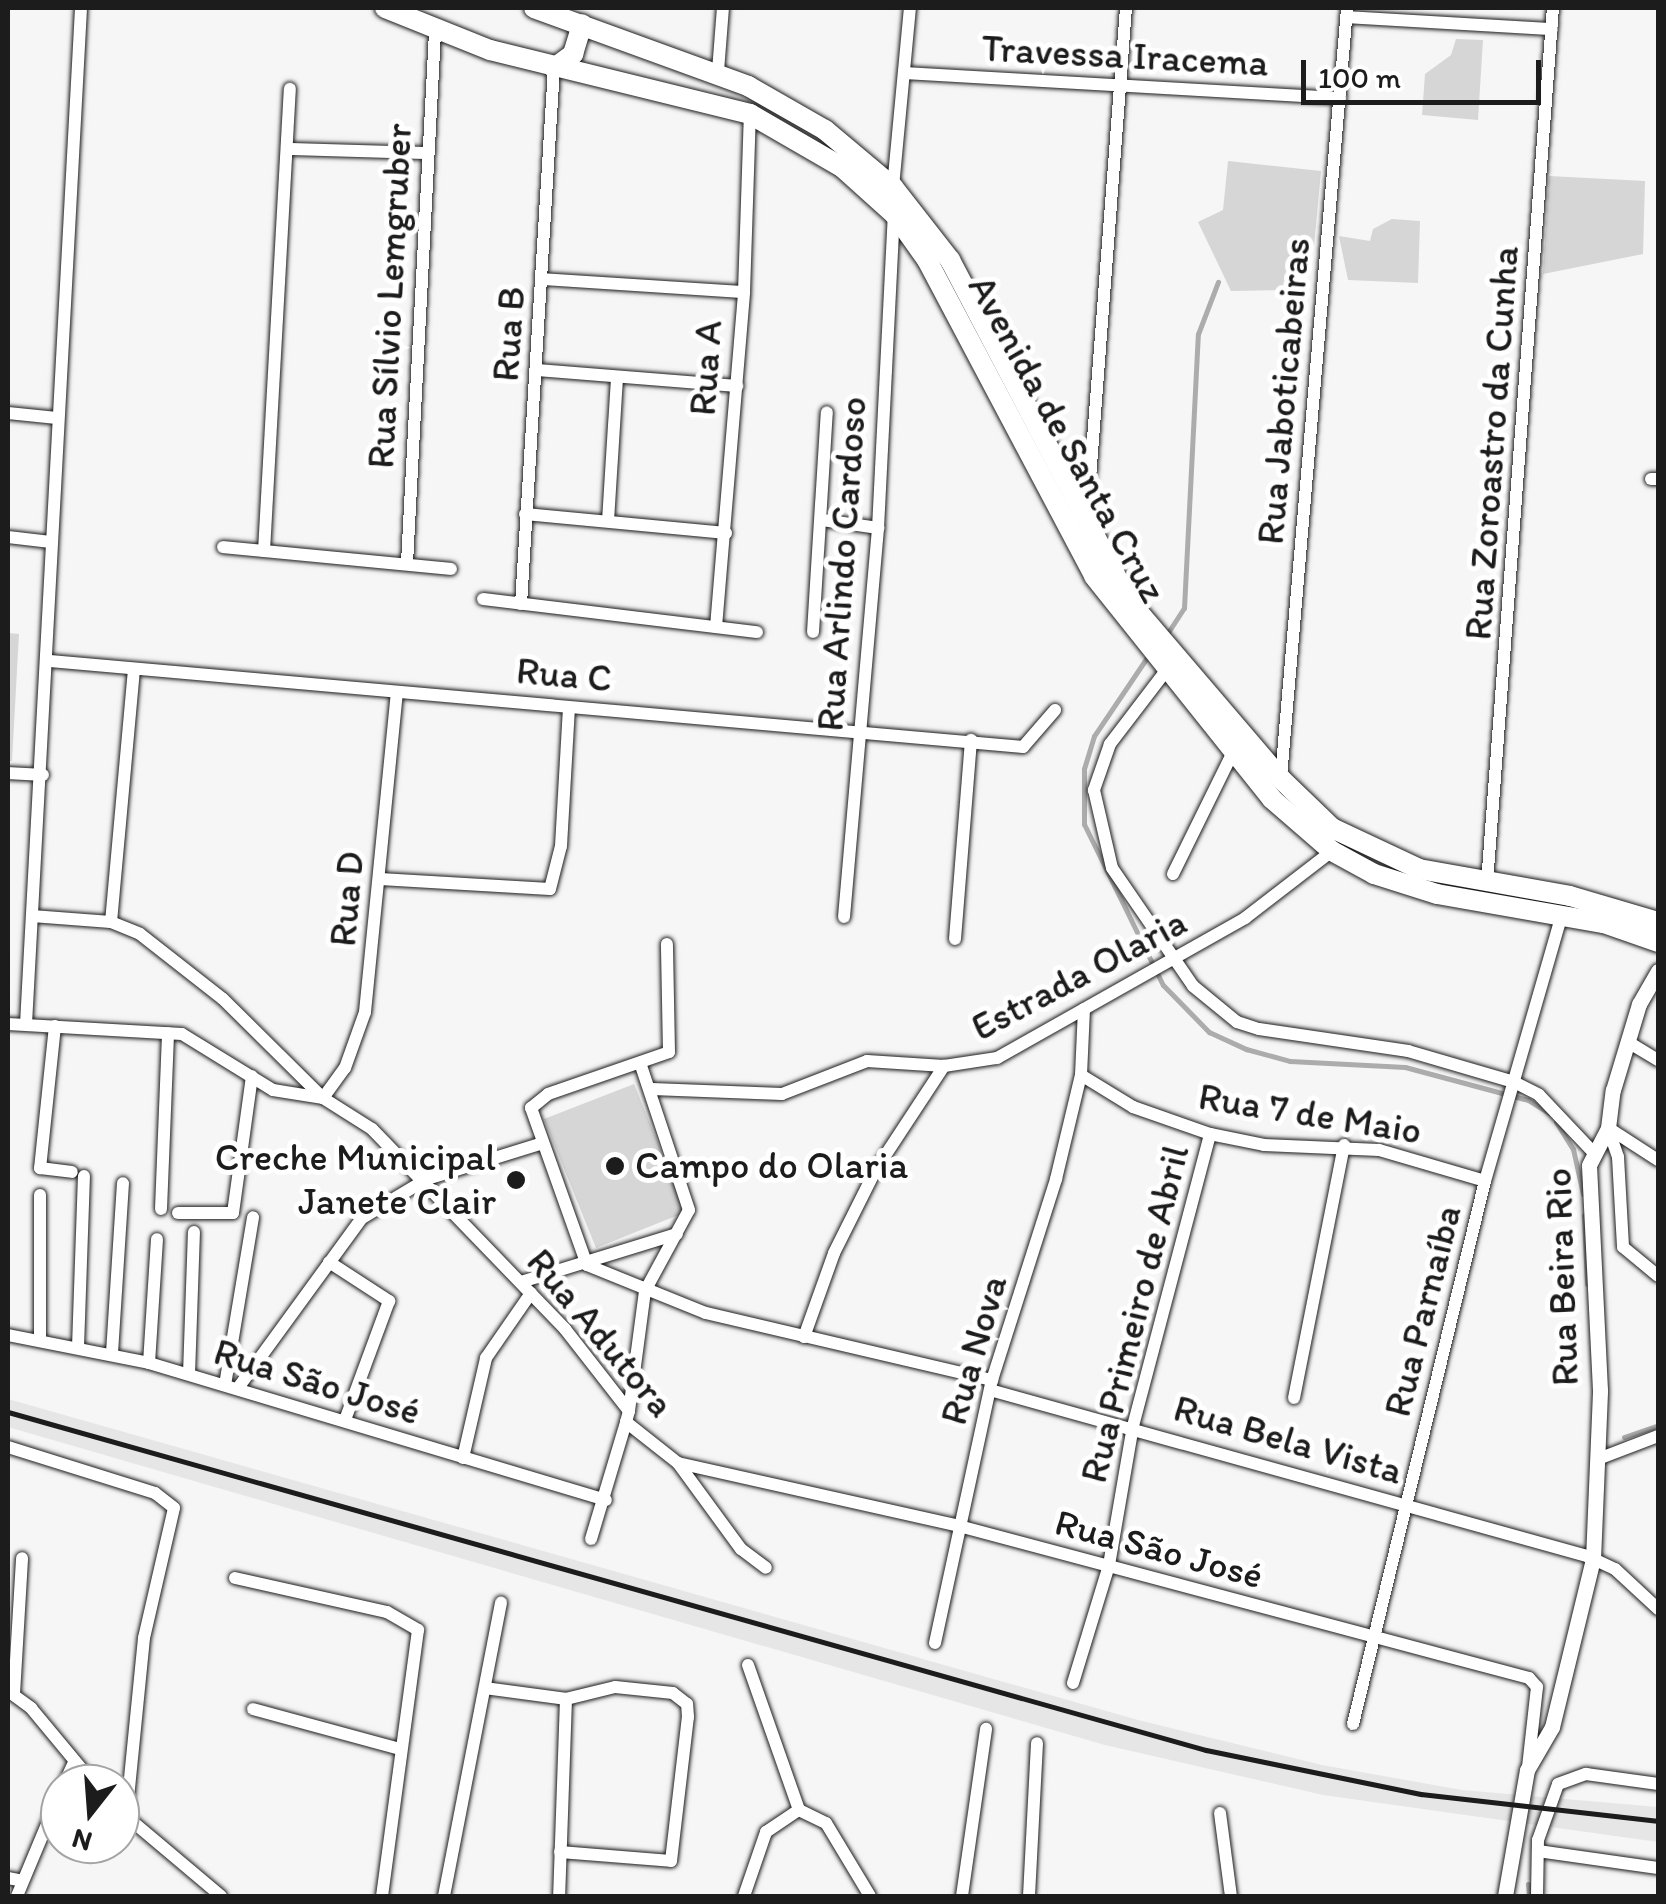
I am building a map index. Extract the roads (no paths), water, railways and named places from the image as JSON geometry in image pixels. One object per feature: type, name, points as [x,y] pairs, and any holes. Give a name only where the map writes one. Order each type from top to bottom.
[{"type":"main road","name":"Avenida de Santa Cruz","points":[[385,8],[435,32],[554,68],[750,114],[843,168],[894,215],[957,311],[1094,576],[1144,632]]},
{"type":"main road","name":"Avenida de Santa Cruz","points":[[534,8],[583,16],[718,71],[824,130],[893,187],[950,260],[1144,632],[1232,754],[1332,851],[1419,889],[1562,914],[1658,942]]},
{"type":"main road","points":[[554,68],[573,54],[583,16]]},
{"type":"main road","name":"Avenida de Santa Cruz","points":[[1164,662],[1280,779],[1360,845],[1419,869],[1570,896],[1658,922]]},
{"type":"street","points":[[26,1024],[50,662],[57,418],[82,8]]},
{"type":"street","points":[[718,71],[722,8]]},
{"type":"street","points":[[893,187],[910,8]]},
{"type":"street","points":[[1086,524],[1126,8]]},
{"type":"street","name":"Rua Zoroastro da Cunha","points":[[1487,883],[1553,8]]},
{"type":"street","points":[[1347,12],[1552,29]]},
{"type":"street","name":"Rua Jaboticabeiras","points":[[1280,779],[1347,12]]},
{"type":"street","name":"Rua Sílvio Lemgruber","points":[[408,563],[435,32]]},
{"type":"street","name":"Rua B","points":[[521,604],[554,68]]},
{"type":"street","name":"Travessa Iracema","points":[[906,73],[1340,98]]},
{"type":"street","points":[[264,551],[290,89]]},
{"type":"street","name":"Rua A","points":[[716,627],[744,292],[750,114]]},
{"type":"street","points":[[289,148],[427,153]]},
{"type":"street","name":"Rua Arlindo Cardoso","points":[[844,917],[878,528],[894,215]]},
{"type":"street","points":[[542,279],[744,292]]},
{"type":"street","points":[[537,370],[737,386]]},
{"type":"street","points":[[608,521],[617,378]]},
{"type":"street","points":[[8,412],[57,418]]},
{"type":"street","points":[[813,632],[827,412]]},
{"type":"street","points":[[525,514],[726,533]]},
{"type":"street","points":[[822,520],[878,528]]},
{"type":"street","points":[[8,537],[52,542]]},
{"type":"street","points":[[223,547],[451,569]]},
{"type":"street","points":[[483,600],[757,632]]},
{"type":"street","name":"Rua C","points":[[50,662],[1023,747],[1056,710]]},
{"type":"street","name":"Rua Beira Rio","points":[[1164,662],[1110,744],[1094,790],[1112,868],[1169,963],[1214,1006],[1248,1026],[1408,1052],[1539,1095],[1593,1152],[1598,1459],[1590,1558],[1552,1726],[1528,1770],[1505,1896]]},
{"type":"street","points":[[111,922],[134,669]]},
{"type":"street","name":"Rua D","points":[[322,1098],[345,1068],[365,1012],[397,693]]},
{"type":"street","points":[[380,880],[537,891],[550,888],[557,877],[569,708]]},
{"type":"street","points":[[955,939],[971,740]]},
{"type":"street","points":[[1173,874],[1232,754]]},
{"type":"street","points":[[8,773],[43,776]]},
{"type":"street","name":"Estrada Olaria","points":[[652,1089],[782,1094],[867,1061],[944,1066],[997,1058],[1258,909],[1332,851]]},
{"type":"street","name":"Rua Parnaíba","points":[[1353,1724],[1485,1181],[1562,914]]},
{"type":"street","points":[[32,916],[111,922],[168,952],[322,1098]]},
{"type":"street","points":[[587,1265],[530,1111],[537,1100],[664,1057],[672,1046],[667,944]]},
{"type":"street","points":[[1593,1152],[1608,1128],[1628,1042],[1658,971]]},
{"type":"street","points":[[1081,1075],[1084,1009]]},
{"type":"street","points":[[8,1024],[168,1033],[206,1043],[252,1076],[292,1096],[322,1098]]},
{"type":"street","points":[[55,1026],[40,1168],[78,1174],[78,1346]]},
{"type":"street","points":[[160,1209],[168,1033]]},
{"type":"street","points":[[1628,1042],[1658,1060]]},
{"type":"street","points":[[591,1538],[606,1500],[628,1416],[646,1291],[689,1217],[688,1197],[640,1063]]},
{"type":"street","points":[[804,1337],[834,1253],[874,1171],[944,1066]]},
{"type":"street","name":"Rua 7 de Maio","points":[[1081,1075],[1133,1107],[1210,1134],[1264,1144],[1344,1144],[1485,1181]]},
{"type":"street","name":"Rua Nova","points":[[935,1643],[991,1385],[1081,1075]]},
{"type":"street","points":[[178,1214],[233,1213],[252,1076]]},
{"type":"street","name":"Rua Adutora","points":[[322,1098],[395,1146],[427,1179],[526,1287],[628,1416],[678,1463],[741,1549],[766,1568]]},
{"type":"street","points":[[1608,1128],[1658,1160]]},
{"type":"street","points":[[1608,1128],[1618,1157],[1623,1247],[1658,1276]]},
{"type":"street","name":"Rua Primeiro de Abril","points":[[1073,1683],[1108,1565],[1133,1426],[1210,1134]]},
{"type":"street","points":[[232,1387],[329,1262],[349,1230],[427,1179],[540,1144]]},
{"type":"street","points":[[1294,1398],[1344,1144]]},
{"type":"street","points":[[112,1354],[123,1183]]},
{"type":"street","points":[[40,1195],[40,1340]]},
{"type":"street","points":[[232,1387],[254,1217]]},
{"type":"street","points":[[189,1374],[194,1232]]},
{"type":"street","points":[[463,1458],[486,1358],[526,1287],[680,1233]]},
{"type":"street","points":[[149,1363],[157,1239]]},
{"type":"street","points":[[329,1262],[389,1301],[344,1420]]},
{"type":"street","name":"Rua Bela Vista","points":[[587,1265],[646,1291],[991,1385],[1590,1558]]},
{"type":"street","name":"Rua São José","points":[[8,1335],[78,1346],[189,1374],[606,1500]]},
{"type":"street","points":[[1598,1459],[1658,1436]]},
{"type":"street","points":[[8,1448],[162,1496],[174,1508],[144,1638],[139,1733],[133,1764]]},
{"type":"street","name":"Rua São José","points":[[678,1463],[960,1526],[1534,1680],[1528,1770]]},
{"type":"street","points":[[22,1558],[11,1692],[74,1764]]},
{"type":"street","points":[[1590,1558],[1615,1569],[1658,1609]]},
{"type":"street","points":[[235,1578],[414,1622],[419,1640],[400,1748],[382,1896]]},
{"type":"street","points":[[444,1896],[501,1602]]},
{"type":"street","points":[[748,1664],[800,1810],[826,1823],[870,1896]]},
{"type":"street","points":[[486,1688],[566,1699],[595,1688],[682,1696],[688,1717],[671,1861],[560,1852]]},
{"type":"street","points":[[559,1896],[566,1699]]},
{"type":"street","points":[[253,1710],[400,1748]]},
{"type":"street","points":[[962,1896],[986,1729]]},
{"type":"street","points":[[1029,1896],[1037,1743]]},
{"type":"street","points":[[1537,1896],[1544,1813],[1564,1779],[1586,1774],[1658,1784]]},
{"type":"street","points":[[744,1896],[766,1832],[800,1810]]},
{"type":"street","points":[[1220,1813],[1231,1896]]},
{"type":"street","points":[[140,1828],[221,1896]]},
{"type":"street","points":[[17,1896],[40,1840]]},
{"type":"street","points":[[1538,1851],[1658,1868]]},
{"type":"street","points":[[8,1878],[23,1881]]},
{"type":"waterway","points":[[1167,634],[1184,608],[1198,334],[1218,282]]},
{"type":"waterway","points":[[1150,653],[1094,736],[1084,769],[1084,824],[1163,985],[1209,1032],[1246,1049],[1290,1061],[1405,1067],[1528,1100],[1549,1113]]},
{"type":"waterway","points":[[1556,1122],[1573,1149],[1583,1194]]},
{"type":"waterway","points":[[1584,1215],[1587,1284]]},
{"type":"waterway","points":[[1624,1437],[1658,1425]]},
{"type":"waterway","points":[[1528,1884],[1529,1896]]},
{"type":"railway","points":[[8,1412],[1206,1750],[1421,1794],[1658,1821]]},
{"type":"place","name":"Campo do Olaria","points":[[615,1166]]},
{"type":"place","name":"Creche Municipal Janete Clair","points":[[516,1180]]}]
